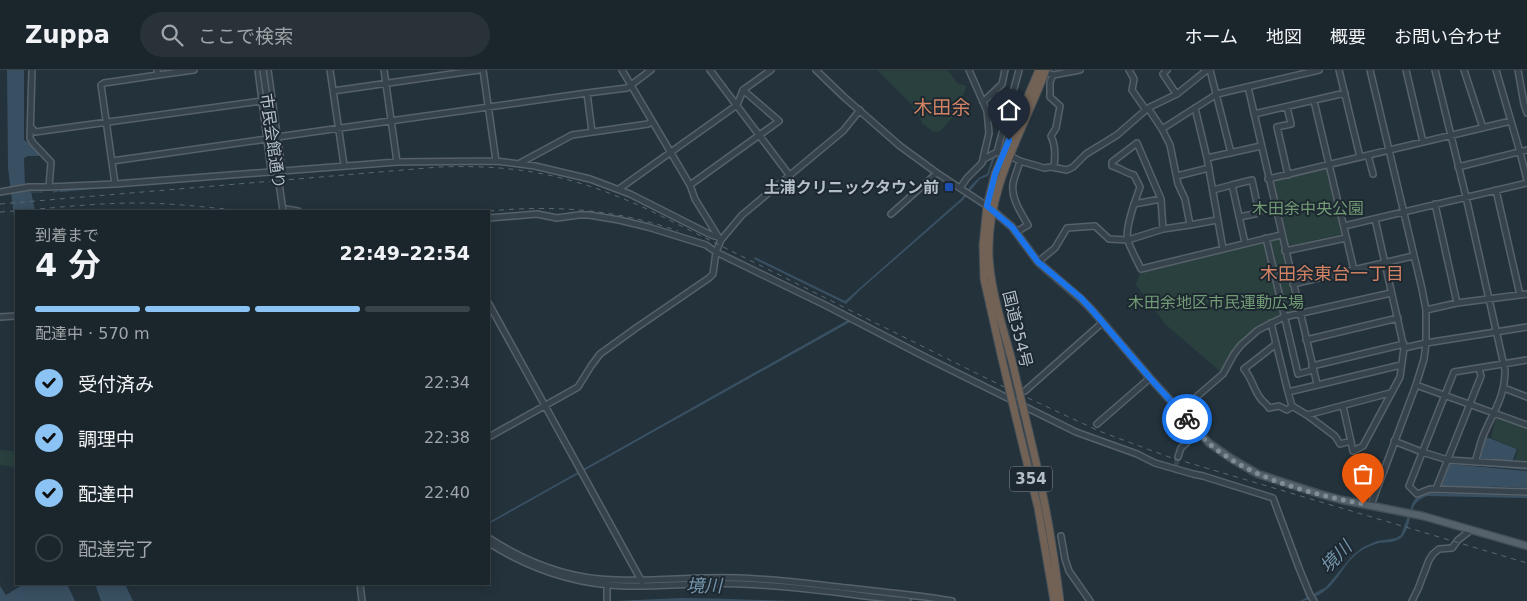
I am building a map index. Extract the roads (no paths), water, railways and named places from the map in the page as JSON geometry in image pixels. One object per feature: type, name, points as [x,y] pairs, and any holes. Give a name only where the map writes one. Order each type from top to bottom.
[{"type":"highway","name":"国道354号","points":[[1043,71],[995,174],[983,245],[984,279],[1038,508],[1054,601]]},
{"type":"highway","name":"国道354号","points":[[989,208],[991,270],[1041,478],[1060,601]]},
{"type":"main road","points":[[989,208],[1004,219],[1016,232],[1038,262],[1081,298],[1198,432],[1215,448],[1258,474],[1327,496],[1423,516],[1527,546]]},
{"type":"street","points":[[32,70],[31,141],[51,162],[49,188]]},
{"type":"street","points":[[115,184],[102,83],[158,73],[194,70]]},
{"type":"street","points":[[258,70],[271,170]]},
{"type":"street","name":"市民会館通り","points":[[263,70],[284,210]]},
{"type":"street","points":[[268,70],[282,170]]},
{"type":"street","points":[[330,70],[344,166]]},
{"type":"street","points":[[384,70],[397,162]]},
{"type":"street","points":[[333,91],[479,70]]},
{"type":"street","points":[[483,70],[496,161]]},
{"type":"street","points":[[622,70],[671,151],[690,185],[695,199],[720,239]]},
{"type":"street","points":[[277,137],[623,89],[651,70]]},
{"type":"street","points":[[710,70],[790,176]]},
{"type":"street","points":[[619,189],[737,105],[743,90],[771,70]]},
{"type":"street","points":[[816,70],[900,146],[989,208]]},
{"type":"street","points":[[960,188],[984,159],[989,122],[987,111],[969,70]]},
{"type":"street","points":[[983,102],[1002,84],[1004,70]]},
{"type":"street","points":[[1003,154],[1019,70]]},
{"type":"street","points":[[1043,71],[1054,75],[1080,70]]},
{"type":"street","points":[[1129,70],[1134,79],[1132,90],[1162,129],[1170,145],[1178,184],[1185,199],[1190,225]]},
{"type":"street","points":[[1167,70],[1163,74],[1177,94]]},
{"type":"street","points":[[984,159],[1003,154],[1020,162],[1044,168],[1054,167],[1067,170],[1086,154],[1117,135],[1147,109],[1177,94],[1208,70],[1217,94],[1231,153]]},
{"type":"street","points":[[1162,129],[1217,94],[1319,70]]},
{"type":"street","points":[[1340,70],[1360,157]]},
{"type":"street","points":[[1370,70],[1426,310],[1424,359],[1372,505]]},
{"type":"street","points":[[1406,70],[1423,142]]},
{"type":"street","points":[[1437,70],[1504,364],[1504,388],[1483,435],[1475,462]]},
{"type":"street","points":[[1464,70],[1483,128]]},
{"type":"street","points":[[1344,226],[1527,181],[1496,70]]},
{"type":"street","points":[[1518,70],[1524,83],[1524,104],[1527,113]]},
{"type":"street","points":[[1054,75],[1050,82],[1050,97],[1060,106],[1056,128],[1051,136],[1055,148],[1054,167]]},
{"type":"street","points":[[1248,87],[1316,384]]},
{"type":"street","points":[[690,185],[779,121],[743,90]]},
{"type":"street","points":[[587,93],[592,132]]},
{"type":"street","points":[[1254,114],[1345,94]]},
{"type":"street","points":[[31,127],[35,132],[262,100]]},
{"type":"street","points":[[1314,100],[1354,270]]},
{"type":"street","points":[[1287,107],[1291,124],[1277,127],[1288,175]]},
{"type":"street","points":[[1195,108],[1209,168],[1223,249]]},
{"type":"street","points":[[490,436],[578,388],[600,354],[712,276],[720,239],[742,215],[843,131],[860,110]]},
{"type":"street","points":[[520,163],[572,135],[648,124],[652,121]]},
{"type":"street","points":[[1268,179],[1511,121]]},
{"type":"street","points":[[112,161],[267,139]]},
{"type":"street","points":[[1163,229],[1161,199],[1137,143],[1112,162],[1112,166],[1134,175],[1140,187],[1127,231],[1128,240],[1141,269],[1281,235]]},
{"type":"street","points":[[1207,158],[1260,146]]},
{"type":"street","points":[[1458,167],[1527,150]]},
{"type":"street","points":[[1368,155],[1373,174]]},
{"type":"street","points":[[0,192],[29,187],[49,188],[115,184],[271,170],[397,162],[496,161],[559,170],[619,189],[720,239]]},
{"type":"street","points":[[1016,232],[1028,225],[1018,208],[1012,185],[1020,162]]},
{"type":"street","points":[[1177,176],[1209,168]]},
{"type":"street","points":[[892,214],[937,173]]},
{"type":"street","points":[[1213,190],[1252,180],[1260,213],[1239,217]]},
{"type":"street","points":[[1232,185],[1245,243]]},
{"type":"street","points":[[1496,190],[1520,295]]},
{"type":"street","points":[[1134,204],[1161,199]]},
{"type":"street","points":[[1435,204],[1457,303]]},
{"type":"street","points":[[490,218],[537,214],[557,218],[589,215],[648,227],[706,245],[716,252],[1076,432],[1273,498],[1312,599]]},
{"type":"street","points":[[1343,406],[1354,451],[1363,446],[1400,377],[1404,346],[1375,219]]},
{"type":"street","points":[[1038,262],[1055,248],[1067,228],[1095,226],[1110,239],[1128,240],[1163,229],[1217,220]]},
{"type":"street","points":[[1266,238],[1298,374],[1313,368],[1404,346],[1527,327]]},
{"type":"street","points":[[1285,251],[1346,238]]},
{"type":"street","points":[[1293,284],[1414,256]]},
{"type":"street","points":[[1180,411],[1223,374],[1241,345],[1258,330],[1284,317],[1391,293]]},
{"type":"street","points":[[1426,310],[1457,303],[1527,294]]},
{"type":"street","points":[[490,306],[644,586]]},
{"type":"street","points":[[0,317],[15,316]]},
{"type":"street","points":[[1306,340],[1398,318]]},
{"type":"street","points":[[1025,390],[1103,322]]},
{"type":"street","points":[[1271,323],[1292,406],[1335,436],[1340,444],[1351,441]]},
{"type":"street","points":[[1276,344],[1244,369],[1250,375],[1262,400],[1269,408],[1279,406],[1287,410],[1292,406]]},
{"type":"street","points":[[1527,360],[1454,372],[1409,486],[1417,494],[1426,490],[1436,489],[1527,492]]},
{"type":"street","points":[[1288,392],[1401,365]]},
{"type":"street","points":[[1436,489],[1481,376],[1479,368]]},
{"type":"street","points":[[1097,424],[1150,378]]},
{"type":"street","points":[[1416,385],[1527,425]]},
{"type":"street","points":[[1504,388],[1527,397]]},
{"type":"street","points":[[1307,415],[1390,394]]},
{"type":"street","points":[[1178,457],[1181,448],[1198,432]]},
{"type":"street","points":[[1394,442],[1448,460],[1527,466]]},
{"type":"street","points":[[1412,601],[1429,560],[1439,549],[1452,548],[1458,540],[1471,530]]},
{"type":"street","points":[[1061,536],[1069,571],[1090,601]]},
{"type":"street","points":[[490,539],[508,551],[533,563],[563,572],[598,579],[765,579],[952,601]]},
{"type":"street","points":[[490,544],[536,569],[576,580],[607,585],[743,584],[908,601]]},
{"type":"street","points":[[360,585],[362,601]]},
{"type":"street","points":[[607,585],[607,601]]},
{"type":"water","points":[[7,70],[24,70],[24,140],[36,148],[39,156],[24,158],[25,186],[31,191],[35,210],[15,210],[15,225],[8,168]]},
{"type":"water","points":[[1021,70],[1023,70],[1009,125],[999,154],[996,155],[988,176],[980,179],[963,200],[846,304],[754,259],[755,257],[845,301],[962,198],[976,181],[987,174]]},
{"type":"water","points":[[415,162],[415,164],[60,192],[60,190],[82,187]]},
{"type":"water","points":[[848,320],[850,322],[490,523],[490,521]]},
{"type":"water","points":[[1484,436],[1517,449],[1513,460],[1476,461]]},
{"type":"water","points":[[1448,461],[1527,466],[1527,470],[1449,463],[1441,485],[1450,464],[1527,471],[1527,488],[1480,486],[1527,489],[1527,491],[1438,488]]},
{"type":"water","points":[[1426,493],[1527,496],[1527,498],[1427,496],[1416,504],[1406,532],[1400,539],[1379,543],[1358,553],[1323,593],[1300,601],[1326,587],[1352,556],[1363,547],[1377,541],[1396,538],[1401,535],[1413,502],[1416,498]]},
{"type":"water","points":[[22,585],[67,585],[75,601],[0,601],[0,586],[6,595]]},
{"type":"water","points":[[95,585],[125,585],[133,601],[101,601]]},
{"type":"water","points":[[681,598],[778,601],[614,601]]},
{"type":"waterway","points":[[53,192],[59,191]]},
{"type":"waterway","points":[[32,192],[43,192]]},
{"type":"tunnel","points":[[1176,465],[1178,457]]},
{"type":"railway","points":[[0,204],[439,167],[521,170],[570,180],[647,209],[1000,385],[1099,431],[1169,457],[1527,563]]},
{"type":"railway","points":[[25,210],[120,203],[179,205],[236,210]]},
{"type":"railway","points":[[490,211],[538,208],[585,210],[631,218],[678,231]]},
{"type":"railway","points":[[0,212],[15,211]]},
{"type":"place","name":"土浦クリニックタウン前","points":[[949,187]]},
{"type":"district","name":"木田余","points":[[942,107]]},
{"type":"district","name":"木田余東台一丁目","points":[[1332,274]]},
{"type":"park label","name":"木田余中央公園","points":[[1308,208]]},
{"type":"park label","name":"木田余地区市民運動広場","points":[[1216,302]]},
{"type":"water label","name":"境川","points":[[1336,557]]},
{"type":"water label","name":"境川","points":[[704,586]]}]
